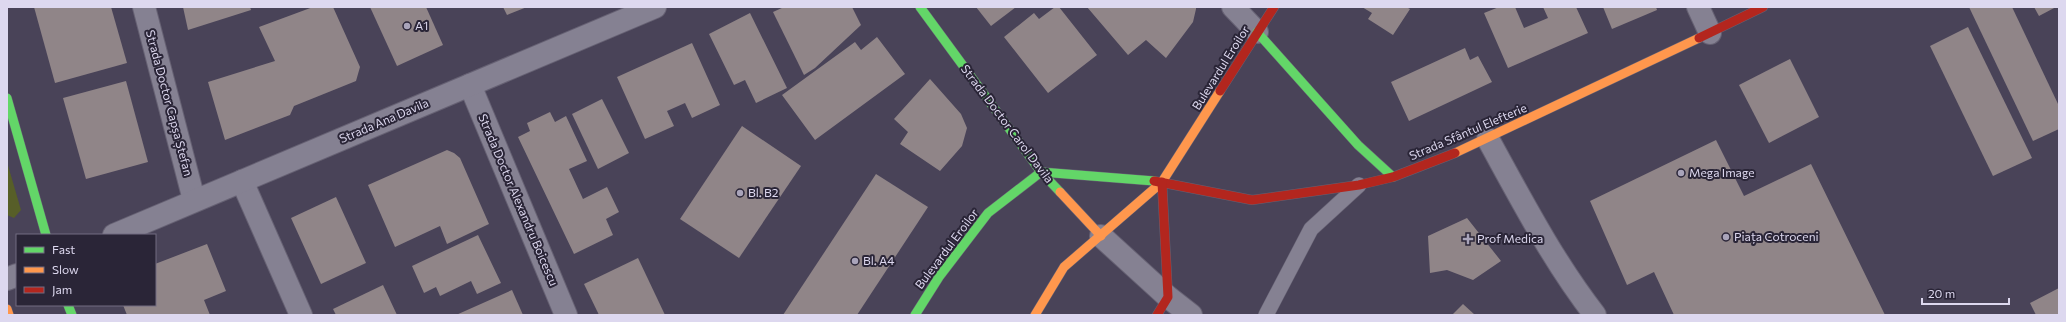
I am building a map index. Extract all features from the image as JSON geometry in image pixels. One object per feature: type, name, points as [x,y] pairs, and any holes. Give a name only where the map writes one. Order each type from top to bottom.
[{"type":"street","name":"Strada Doctor Capșa Ștefan","points":[[144,7],[194,200]]},
{"type":"street","name":"Strada Ana Davila","points":[[116,234],[655,7]]},
{"type":"street","name":"Strada Doctor Carol Davila","points":[[920,7],[1041,172],[1101,236],[1163,306],[1190,315]]},
{"type":"street","points":[[1233,7],[1358,145],[1393,177]]},
{"type":"street","name":"Bulevardul Eroilor","points":[[1035,315],[1064,267],[1162,182],[1274,7]]},
{"type":"street","points":[[1698,7],[1710,33]]},
{"type":"street","name":"Strada Sfântul Elefterie","points":[[1162,182],[1252,200],[1360,185],[1393,177],[1428,165],[1488,139],[1763,7]]},
{"type":"street","name":"Strada Doctor Alexandru Boicescu","points":[[470,85],[566,315]]},
{"type":"street","points":[[7,98],[46,234]]},
{"type":"street","points":[[1488,139],[1540,234],[1581,298],[1595,315]]},
{"type":"street","points":[[1041,172],[1162,182],[1163,306]]},
{"type":"street","name":"Bulevardul Eroilor","points":[[915,315],[939,278],[988,213],[1041,172]]},
{"type":"street","points":[[242,180],[301,315]]},
{"type":"street","points":[[7,309],[9,315]]},
{"type":"lane","points":[[1266,315],[1311,229],[1360,185]]},
{"type":"green space","points":[[7,162],[21,210],[14,218],[7,215]]},
{"type":"building","points":[[34,7],[111,7],[127,63],[55,83]]},
{"type":"building","points":[[183,7],[250,7],[251,10],[188,30]]},
{"type":"building","points":[[313,7],[333,7],[360,67],[356,81],[294,106],[290,115],[225,140],[208,82],[275,61],[259,27]]},
{"type":"building","name":"A1","points":[[370,7],[426,7],[443,45],[397,66]]},
{"type":"building","points":[[503,7],[527,7],[507,15]]},
{"type":"building","points":[[784,7],[852,7],[861,25],[815,68],[804,75],[773,12]]},
{"type":"building","points":[[976,7],[1016,7],[991,26]]},
{"type":"building","points":[[1055,7],[1059,7],[1097,55],[1048,93],[1004,37],[1034,13],[1039,19]]},
{"type":"building","points":[[1087,7],[1196,7],[1196,9],[1193,22],[1166,58],[1146,40],[1128,55]]},
{"type":"building","points":[[1362,7],[1406,7],[1410,9],[1393,35],[1368,19],[1372,13]]},
{"type":"building","points":[[1499,7],[1515,7],[1524,28],[1548,18],[1543,7],[1576,7],[1588,33],[1508,68],[1484,13]]},
{"type":"building","points":[[1603,7],[1656,7],[1657,10],[1612,29]]},
{"type":"building","points":[[1969,7],[2012,7],[2059,106],[2059,129],[2033,141]]},
{"type":"building","points":[[2034,7],[2056,7],[2039,16]]},
{"type":"building","points":[[750,13],[787,88],[756,103],[745,80],[734,85],[709,34]]},
{"type":"building","points":[[1968,27],[2032,158],[1993,176],[1930,46]]},
{"type":"building","points":[[877,37],[905,74],[815,140],[782,95],[855,42],[861,50]]},
{"type":"building","points":[[692,43],[720,105],[692,118],[685,103],[667,111],[674,126],[645,139],[617,77]]},
{"type":"building","points":[[1465,48],[1470,60],[1478,56],[1492,82],[1409,121],[1391,82]]},
{"type":"building","points":[[1790,59],[1819,117],[1769,143],[1739,85]]},
{"type":"building","points":[[930,79],[961,114],[967,128],[962,146],[940,171],[900,144],[908,132],[894,119]]},
{"type":"building","points":[[126,81],[148,162],[86,179],[63,98]]},
{"type":"building","points":[[602,99],[629,153],[598,169],[572,114]]},
{"type":"building","points":[[550,112],[555,122],[566,116],[587,161],[569,169],[583,199],[607,187],[619,212],[606,219],[613,235],[574,254],[518,137],[530,131],[527,123]]},
{"type":"building","name":"Bl. B2","points":[[742,126],[801,166],[739,258],[680,219]]},
{"type":"building","name":"Piața Cotroceni","points":[[1716,140],[1744,196],[1811,164],[1885,315],[1674,315],[1654,272],[1627,285],[1590,201]]},
{"type":"building","points":[[447,150],[460,158],[489,224],[447,244],[440,226],[395,247],[368,185]]},
{"type":"building","name":"Bl. A4","points":[[876,174],[928,207],[857,315],[783,315]]},
{"type":"building","points":[[336,197],[366,263],[321,284],[291,218]]},
{"type":"building","points":[[1467,218],[1501,261],[1473,280],[1447,270],[1430,273],[1428,236]]},
{"type":"building","points":[[478,235],[501,283],[477,294],[471,281],[440,296],[436,287],[424,293],[412,266]]},
{"type":"building","points":[[207,244],[226,291],[204,300],[210,315],[127,315],[123,306],[156,306],[156,264]]},
{"type":"building","points":[[638,258],[665,315],[599,315],[584,284]]},
{"type":"building","points":[[383,285],[397,315],[336,315],[333,309]]},
{"type":"building","points":[[2059,288],[2059,315],[2036,315],[2030,303]]},
{"type":"building","points":[[512,290],[523,315],[456,315]]},
{"type":"building","points":[[1463,304],[1475,315],[1452,315]]},
{"type":"traffic: fast","points":[[920,7],[1041,172],[1060,192]]},
{"type":"traffic: fast","points":[[1257,32],[1358,145],[1393,177]]},
{"type":"traffic: fast","points":[[7,98],[46,234]]},
{"type":"traffic: fast","points":[[915,315],[939,277],[988,213],[1041,172],[1154,181]]},
{"type":"traffic: fast","points":[[68,306],[72,315]]},
{"type":"traffic: slow","points":[[1455,153],[1699,38]]},
{"type":"traffic: slow","points":[[1035,315],[1064,267],[1162,182],[1220,91]]},
{"type":"traffic: slow","points":[[1060,192],[1101,236]]},
{"type":"traffic: slow","points":[[7,309],[9,315]]},
{"type":"traffic: jam","points":[[1220,91],[1274,7]]},
{"type":"traffic: jam","points":[[1699,38],[1763,7]]},
{"type":"traffic: jam","points":[[1154,181],[1252,200],[1359,185],[1393,177],[1455,153]]},
{"type":"traffic: jam","points":[[1157,315],[1168,297],[1162,182]]},
{"type":"place","name":"A1","points":[[407,26]]},
{"type":"place","name":"Mega Image","points":[[1681,173]]},
{"type":"place","name":"Bl. B2","points":[[740,193]]},
{"type":"place","name":"Piața Cotroceni","points":[[1726,237]]},
{"type":"place","name":"Prof Medica","points":[[1468,239]]},
{"type":"place","name":"Bl. A4","points":[[855,261]]}]
